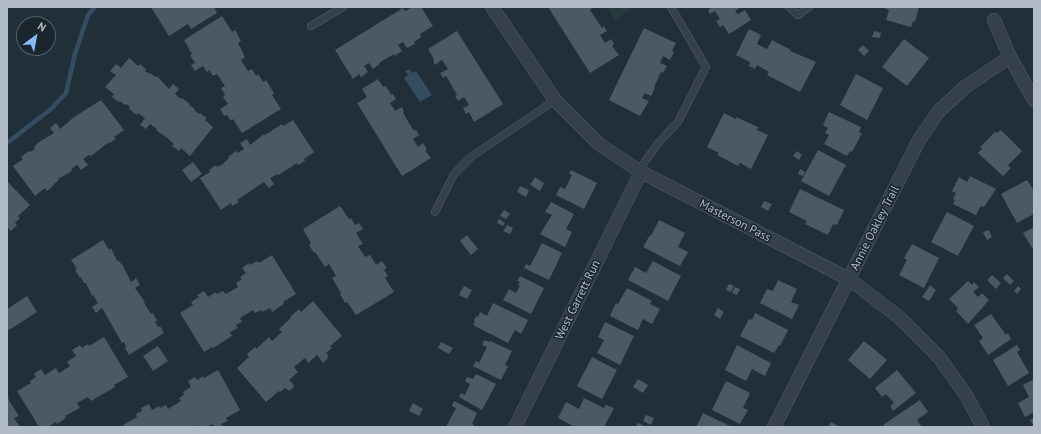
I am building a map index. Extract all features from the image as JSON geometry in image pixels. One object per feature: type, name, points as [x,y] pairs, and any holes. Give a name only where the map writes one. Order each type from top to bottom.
[{"type":"street","name":"Masterson Pass","points":[[492,7],[555,100],[600,144],[639,171],[848,279],[900,318],[940,357],[966,395],[983,427]]},
{"type":"street","points":[[994,20],[1010,57],[1034,100]]},
{"type":"street","name":"Annie Oakley Trail","points":[[774,427],[919,140],[939,111],[965,87],[1010,57]]},
{"type":"street","name":"West Garrett Run","points":[[515,427],[639,171]]},
{"type":"lane","points":[[311,26],[343,7]]},
{"type":"lane","points":[[639,171],[660,142],[678,122],[706,67],[671,7]]},
{"type":"lane","points":[[789,7],[798,15],[808,7]]},
{"type":"lane","points":[[435,212],[454,174],[471,157],[555,100]]},
{"type":"green space","points":[[607,7],[630,7],[631,9],[615,20]]},
{"type":"water","points":[[410,69],[412,73],[416,71],[432,95],[420,102],[404,78],[408,75],[405,71]]},
{"type":"building","points":[[151,7],[214,7],[217,13],[191,29],[188,24],[169,36]]},
{"type":"building","points":[[413,7],[421,7],[433,26],[420,34],[421,37],[414,42],[415,44],[407,48],[403,42],[398,45],[402,51],[379,63],[380,64],[373,69],[369,63],[364,66],[368,72],[361,77],[359,74],[353,79],[335,50],[403,8],[405,11]]},
{"type":"building","points":[[548,7],[591,7],[592,8],[590,10],[602,28],[604,26],[607,31],[600,35],[605,43],[611,39],[614,44],[612,46],[619,55],[590,73]]},
{"type":"building","points":[[711,7],[741,7],[735,11],[738,14],[745,10],[751,20],[729,34],[723,25],[720,27],[716,21],[720,19],[715,11],[710,14],[708,10]]},
{"type":"building","points":[[886,7],[919,7],[915,22],[913,21],[911,27],[886,20],[889,10],[885,9]]},
{"type":"building","points":[[222,16],[232,32],[235,30],[241,41],[238,43],[245,57],[241,60],[248,71],[252,69],[256,76],[258,74],[263,82],[266,80],[274,93],[272,95],[281,109],[242,133],[233,119],[231,121],[227,115],[224,116],[220,109],[228,104],[223,97],[225,95],[221,88],[225,86],[217,74],[213,76],[209,70],[207,72],[203,66],[195,71],[191,65],[195,63],[190,55],[192,54],[184,40]]},
{"type":"building","points":[[644,28],[676,43],[670,60],[663,56],[660,63],[667,66],[663,73],[661,72],[651,96],[645,93],[642,98],[649,101],[640,116],[609,100]]},
{"type":"building","points":[[749,29],[761,35],[757,44],[767,49],[772,40],[791,50],[790,51],[816,62],[800,92],[767,75],[769,72],[757,65],[755,69],[749,66],[750,62],[736,55]]},
{"type":"building","points":[[457,31],[503,104],[474,122],[469,112],[466,114],[463,108],[469,105],[464,97],[458,101],[455,96],[457,95],[446,76],[443,78],[440,73],[448,69],[442,60],[435,65],[434,59],[428,49]]},
{"type":"building","points":[[874,31],[881,33],[880,38],[872,37]]},
{"type":"building","points":[[904,39],[929,58],[907,86],[882,67]]},
{"type":"building","points":[[863,45],[869,51],[864,56],[858,50]]},
{"type":"building","points":[[129,58],[138,66],[140,64],[149,74],[150,73],[156,77],[157,76],[169,89],[173,84],[179,89],[175,94],[190,104],[189,105],[199,114],[200,113],[207,118],[205,120],[213,127],[190,156],[181,148],[179,151],[172,146],[174,144],[170,140],[150,124],[146,129],[140,125],[145,118],[138,113],[137,115],[129,109],[130,107],[126,104],[125,105],[120,101],[119,102],[112,97],[114,94],[105,87],[116,75],[110,71],[116,64],[121,68]]},
{"type":"building","points":[[856,74],[883,88],[867,120],[840,105]]},
{"type":"building","points":[[378,79],[383,87],[386,86],[391,95],[393,94],[396,99],[390,103],[395,111],[402,107],[403,113],[414,131],[416,130],[419,135],[413,139],[418,147],[423,143],[427,149],[425,150],[431,158],[402,176],[357,103],[367,97],[362,89]]},
{"type":"building","points":[[101,100],[124,130],[114,137],[116,139],[110,143],[109,142],[91,156],[89,155],[83,159],[88,165],[81,170],[77,165],[71,169],[72,171],[58,179],[59,180],[47,191],[45,188],[35,196],[13,166],[23,159],[21,157],[29,151],[30,152],[35,149],[34,147],[39,142],[54,133],[50,128],[56,123],[60,129],[74,117]]},
{"type":"building","points":[[829,112],[861,127],[859,132],[862,133],[852,152],[850,151],[847,156],[824,144],[829,135],[825,133],[828,128],[823,125]]},
{"type":"building","points":[[724,113],[758,127],[757,130],[768,135],[751,169],[740,163],[738,166],[717,155],[719,153],[707,147]]},
{"type":"building","points":[[293,120],[314,152],[304,159],[305,161],[298,165],[297,163],[279,175],[278,174],[270,178],[274,184],[269,188],[264,182],[237,200],[239,202],[232,206],[231,203],[221,210],[200,178],[210,172],[209,170],[216,165],[217,167],[223,164],[229,158],[228,157],[236,151],[238,153],[244,149],[240,143],[247,139],[250,145],[264,134],[265,135],[282,124],[283,126]]},
{"type":"building","points":[[1001,130],[1022,151],[1008,165],[1011,168],[1003,176],[978,153],[982,149],[980,147],[995,132],[997,133]]},
{"type":"building","points":[[818,150],[846,165],[829,196],[801,181]]},
{"type":"building","points":[[797,151],[802,155],[799,160],[793,156]]},
{"type":"building","points":[[193,162],[202,174],[191,182],[182,170]]},
{"type":"building","points":[[800,169],[805,172],[803,176],[798,174]]},
{"type":"building","points":[[571,170],[597,183],[584,209],[556,195],[560,187],[565,189],[572,175],[569,174]]},
{"type":"building","points":[[970,176],[996,189],[984,207],[981,206],[976,215],[953,204],[955,200],[953,199],[956,193],[952,191],[959,177],[967,182]]},
{"type":"building","points":[[535,177],[544,183],[540,191],[530,185]]},
{"type":"building","points":[[1027,180],[1034,191],[1034,214],[1017,223],[1001,194]]},
{"type":"building","points":[[7,181],[30,205],[18,216],[20,218],[15,223],[17,225],[11,231],[7,227]]},
{"type":"building","points":[[520,186],[529,190],[526,197],[517,192]]},
{"type":"building","points":[[800,189],[844,210],[837,225],[833,224],[828,235],[805,224],[807,221],[789,212]]},
{"type":"building","points":[[764,201],[772,204],[768,211],[761,207]]},
{"type":"building","points":[[551,202],[574,214],[566,229],[572,232],[565,247],[540,234],[552,215],[545,212]]},
{"type":"building","points":[[340,206],[355,225],[359,223],[363,229],[356,233],[363,244],[358,246],[365,257],[370,255],[376,265],[382,261],[387,268],[384,270],[388,276],[385,278],[394,292],[356,315],[347,302],[345,303],[340,294],[341,293],[332,278],[336,276],[329,264],[325,267],[315,252],[314,253],[309,245],[311,243],[303,229]]},
{"type":"building","points":[[504,210],[510,214],[506,219],[500,216]]},
{"type":"building","points":[[947,212],[974,226],[958,256],[931,242]]},
{"type":"building","points":[[499,219],[505,223],[503,226],[497,223]]},
{"type":"building","points":[[659,220],[685,233],[678,247],[688,252],[680,266],[643,247],[650,235],[651,236]]},
{"type":"building","points":[[507,225],[513,228],[510,234],[503,231]]},
{"type":"building","points":[[1034,227],[1034,251],[1023,233]]},
{"type":"building","points":[[989,230],[992,237],[987,240],[983,232]]},
{"type":"building","points":[[467,235],[478,249],[471,255],[460,241]]},
{"type":"building","points":[[103,240],[109,250],[111,248],[117,261],[118,260],[123,266],[131,282],[136,278],[140,285],[135,288],[151,314],[153,313],[158,327],[160,326],[164,333],[129,355],[125,348],[124,342],[122,343],[102,308],[96,313],[92,307],[98,303],[93,295],[92,296],[86,283],[84,283],[81,277],[80,278],[75,270],[77,269],[71,260]]},
{"type":"building","points":[[542,243],[562,253],[549,280],[524,268],[526,264],[530,266]]},
{"type":"building","points":[[912,244],[939,258],[924,288],[899,275],[907,260],[904,258]]},
{"type":"building","points":[[272,255],[296,294],[283,302],[284,304],[272,312],[270,308],[262,312],[261,310],[255,313],[253,310],[240,318],[242,322],[236,325],[238,328],[230,332],[232,336],[204,352],[180,313],[193,305],[191,302],[199,297],[197,295],[204,291],[208,297],[216,292],[217,294],[223,291],[226,294],[238,287],[236,283],[242,279],[240,277],[246,273],[242,268],[249,263],[250,265],[257,261],[259,263]]},
{"type":"building","points":[[653,261],[681,276],[668,301],[628,280],[635,267],[646,273]]},
{"type":"building","points":[[1007,274],[1014,281],[1010,285],[1003,278]]},
{"type":"building","points":[[992,275],[1001,283],[996,289],[987,280]]},
{"type":"building","points":[[520,276],[544,288],[531,314],[503,300],[509,289],[516,293],[520,286],[518,285],[520,282],[517,281]]},
{"type":"building","points":[[778,280],[797,289],[791,302],[799,305],[792,319],[760,303],[767,289],[773,291]]},
{"type":"building","points":[[968,281],[972,285],[974,282],[979,287],[973,292],[978,297],[982,293],[989,300],[968,324],[956,311],[958,308],[949,299]]},
{"type":"building","points":[[729,284],[734,286],[731,292],[726,290]]},
{"type":"building","points":[[930,285],[936,290],[929,301],[922,297]]},
{"type":"building","points":[[464,286],[472,290],[467,299],[459,295]]},
{"type":"building","points":[[1018,286],[1021,289],[1017,294],[1014,291]]},
{"type":"building","points":[[735,287],[740,289],[737,295],[732,293]]},
{"type":"building","points":[[627,288],[652,301],[650,304],[660,309],[652,324],[643,319],[638,330],[610,316],[616,303],[618,304]]},
{"type":"building","points":[[27,296],[37,312],[9,330],[7,327],[7,309]]},
{"type":"building","points":[[313,301],[342,336],[330,346],[332,348],[326,353],[329,356],[323,363],[317,355],[308,363],[305,358],[294,367],[298,372],[289,380],[294,385],[293,388],[289,391],[285,388],[280,392],[279,391],[266,402],[237,368],[249,357],[247,354],[255,347],[256,349],[269,337],[272,341],[282,332],[279,329],[291,318],[290,317],[299,309],[301,312]]},
{"type":"building","points":[[493,303],[528,320],[521,334],[515,330],[508,343],[473,325],[476,316],[478,317],[480,312],[487,316]]},
{"type":"building","points":[[718,308],[724,312],[720,319],[714,315]]},
{"type":"building","points":[[755,313],[788,330],[780,346],[779,345],[774,353],[740,336],[749,319],[752,320]]},
{"type":"building","points":[[991,314],[1006,335],[1008,333],[1011,339],[988,355],[979,341],[983,338],[974,325]]},
{"type":"building","points":[[605,322],[634,336],[620,365],[597,353],[604,340],[598,337]]},
{"type":"building","points":[[104,337],[128,377],[114,385],[115,387],[91,401],[88,397],[77,403],[80,408],[65,416],[66,418],[57,424],[56,422],[48,427],[39,427],[17,391],[31,383],[30,381],[36,377],[34,374],[41,369],[45,375],[56,368],[59,373],[70,366],[67,362],[76,356],[72,350],[80,345],[82,348],[88,344],[89,346]]},
{"type":"building","points":[[484,340],[490,341],[512,351],[505,365],[508,366],[501,380],[473,366],[476,361],[479,363],[487,347],[482,345]]},
{"type":"building","points":[[864,341],[887,360],[870,379],[848,360]]},
{"type":"building","points":[[441,342],[453,348],[449,354],[438,348]]},
{"type":"building","points":[[737,345],[771,363],[765,376],[752,369],[746,381],[725,370]]},
{"type":"building","points":[[1017,345],[1020,350],[1017,352],[1029,373],[1008,386],[993,360]]},
{"type":"building","points":[[158,346],[168,361],[153,371],[143,356]]},
{"type":"building","points":[[592,357],[617,370],[602,399],[577,386]]},
{"type":"building","points":[[218,370],[240,410],[226,418],[228,421],[221,424],[223,426],[214,427],[212,424],[208,427],[196,427],[195,425],[192,427],[124,427],[123,425],[137,417],[136,414],[142,411],[141,408],[149,404],[152,410],[159,406],[160,408],[166,405],[168,409],[181,401],[179,398],[184,395],[183,392],[191,387],[188,381],[195,377],[197,380],[203,376],[204,378]]},
{"type":"building","points":[[897,370],[916,393],[893,411],[890,406],[894,403],[886,394],[882,397],[875,388]]},
{"type":"building","points":[[476,374],[496,384],[482,410],[459,397],[461,393],[465,395],[470,384],[465,381],[467,377],[473,379]]},
{"type":"building","points":[[638,379],[648,385],[643,393],[633,387]]},
{"type":"building","points":[[1034,379],[1034,412],[1025,417],[1018,403],[1029,397],[1023,385]]},
{"type":"building","points":[[726,381],[750,393],[743,408],[748,410],[740,424],[712,410]]},
{"type":"building","points":[[7,395],[19,416],[14,418],[20,427],[7,427]]},
{"type":"building","points":[[584,398],[604,408],[606,405],[614,408],[604,427],[575,427],[558,418],[566,402],[579,409]]},
{"type":"building","points":[[920,400],[928,412],[917,420],[922,427],[885,427],[883,425]]},
{"type":"building","points":[[454,401],[477,413],[472,424],[474,425],[473,427],[446,427],[456,408],[452,406]]},
{"type":"building","points":[[413,403],[423,409],[419,416],[409,411]]},
{"type":"building","points":[[703,413],[732,427],[696,427]]},
{"type":"building","points":[[646,415],[654,418],[651,425],[643,421]]},
{"type":"building","points":[[1034,418],[1034,427],[1030,420]]},
{"type":"building","points":[[831,422],[840,427],[828,427]]},
{"type":"building","points":[[638,423],[647,427],[635,427]]},
{"type":"waterway","points":[[7,143],[51,109],[66,93],[75,54],[88,15],[95,7]]}]
